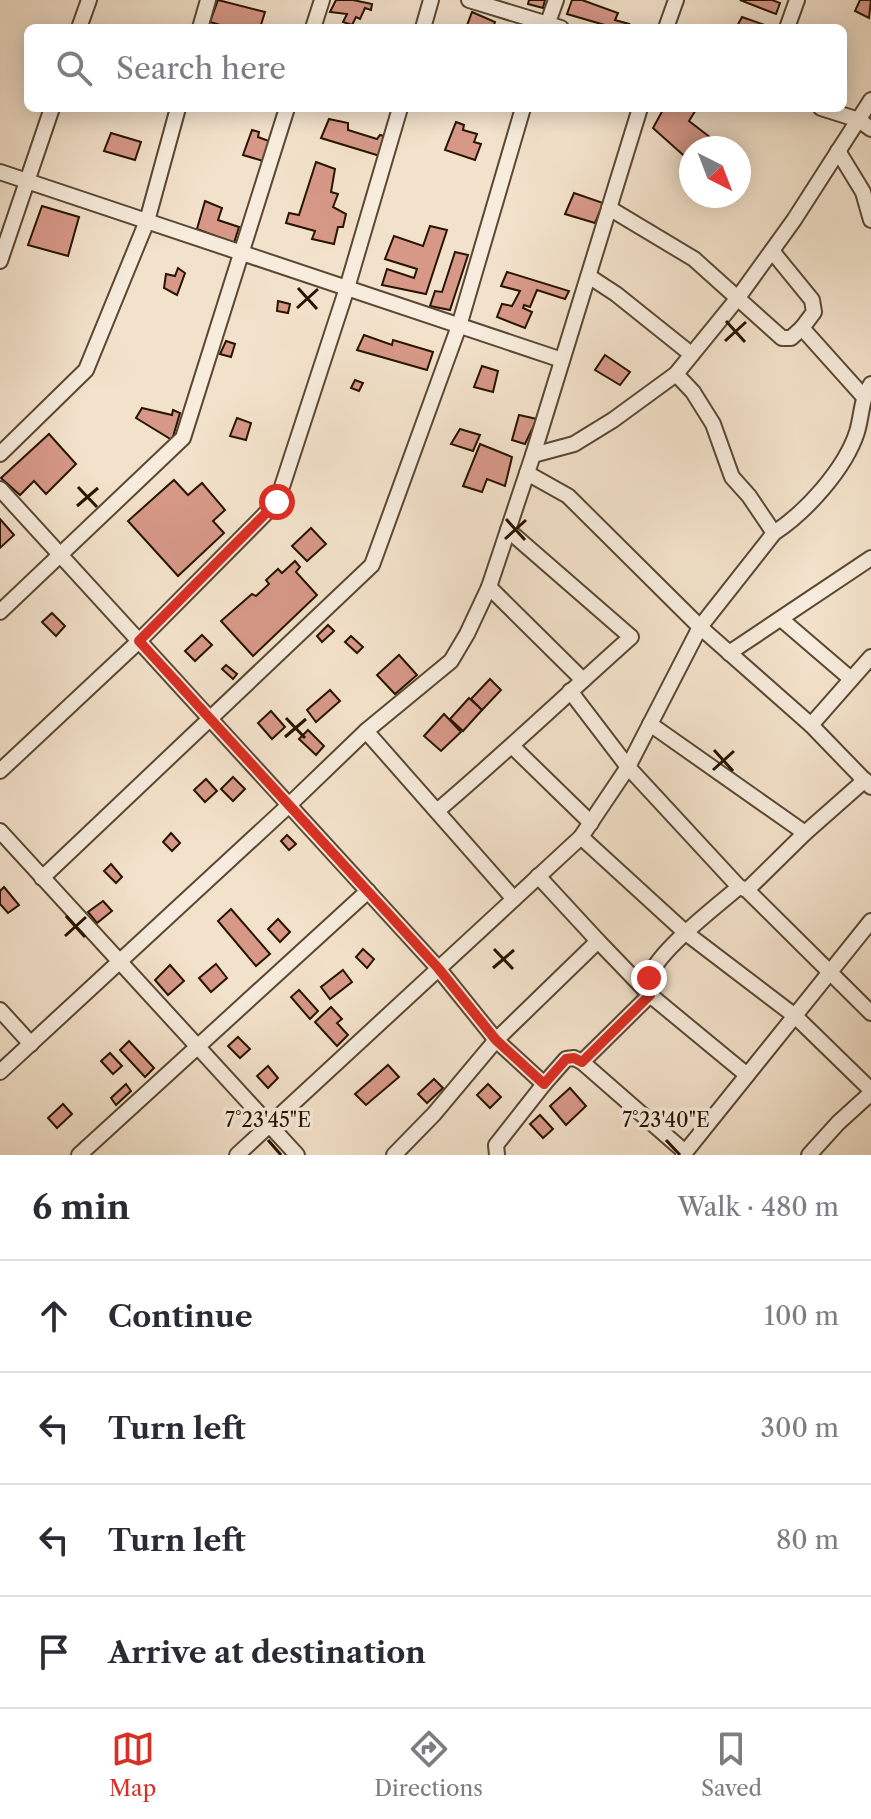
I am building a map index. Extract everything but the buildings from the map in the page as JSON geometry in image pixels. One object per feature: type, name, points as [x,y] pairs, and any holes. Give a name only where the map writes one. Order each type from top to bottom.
[{"type":"street","points":[[80,24],[89,0]]},
{"type":"street","points":[[201,24],[208,0]]},
{"type":"street","points":[[314,24],[322,0]]},
{"type":"street","points":[[424,24],[431,0]]},
{"type":"street","points":[[469,0],[543,24]]},
{"type":"street","points":[[552,24],[556,0]]},
{"type":"street","points":[[667,24],[676,0]]},
{"type":"street","points":[[788,24],[797,0]]},
{"type":"street","points":[[533,455],[574,444],[676,374],[772,251],[871,100]]},
{"type":"street","points":[[0,261],[51,112]]},
{"type":"street","points":[[0,454],[86,370],[147,221],[177,112]]},
{"type":"street","points":[[0,612],[183,438],[286,112]]},
{"type":"street","points":[[0,771],[139,641],[277,502],[347,288],[399,112]]},
{"type":"street","points":[[42,878],[372,565],[459,326],[522,112]]},
{"type":"street","points":[[0,1072],[366,731],[451,661],[489,587],[590,277],[639,112]]},
{"type":"street","points":[[834,112],[859,120],[871,129]]},
{"type":"street","points":[[838,151],[863,192],[871,220]]},
{"type":"street","points":[[0,172],[562,360]]},
{"type":"street","points":[[609,208],[694,259],[782,338],[791,338],[814,312],[812,300],[772,251]]},
{"type":"street","points":[[590,277],[691,354]]},
{"type":"street","points":[[237,1155],[581,837],[628,767],[700,627],[774,533],[789,524],[833,477],[857,433],[867,390],[802,328]]},
{"type":"street","points":[[676,374],[693,392],[713,424],[732,477],[774,533]]},
{"type":"street","points":[[527,473],[568,496],[700,627],[811,725],[868,784],[686,933],[656,965],[649,978],[650,995],[582,1062]]},
{"type":"street","points":[[0,489],[438,968],[496,1040],[544,1084]]},
{"type":"street","points":[[437,811],[513,747],[631,637],[508,530]]},
{"type":"street","points":[[729,653],[871,558]]},
{"type":"street","points":[[489,587],[583,680]]},
{"type":"street","points":[[781,619],[851,679]]},
{"type":"street","points":[[811,725],[871,657]]},
{"type":"street","points":[[570,691],[628,767],[743,888],[871,1013]]},
{"type":"street","points":[[650,724],[805,833]]},
{"type":"street","points":[[366,731],[514,899]]},
{"type":"street","points":[[513,747],[591,823]]},
{"type":"street","points":[[0,831],[297,1155]]},
{"type":"street","points":[[581,837],[686,933],[795,1016],[871,1092],[809,1155]]},
{"type":"street","points":[[538,876],[650,995],[747,1075]]},
{"type":"street","points":[[79,1155],[368,891]]},
{"type":"street","points":[[497,1155],[496,1145],[544,1084],[566,1059],[574,1058],[684,1154],[871,921]]},
{"type":"street","points":[[394,1155],[434,1114],[496,1040],[598,941]]},
{"type":"street","points":[[0,1010],[31,1044]]},
{"type":"route","points":[[277,502],[139,641],[438,968],[496,1040],[544,1084],[566,1059],[574,1058],[582,1062],[650,995],[649,978]]}]
